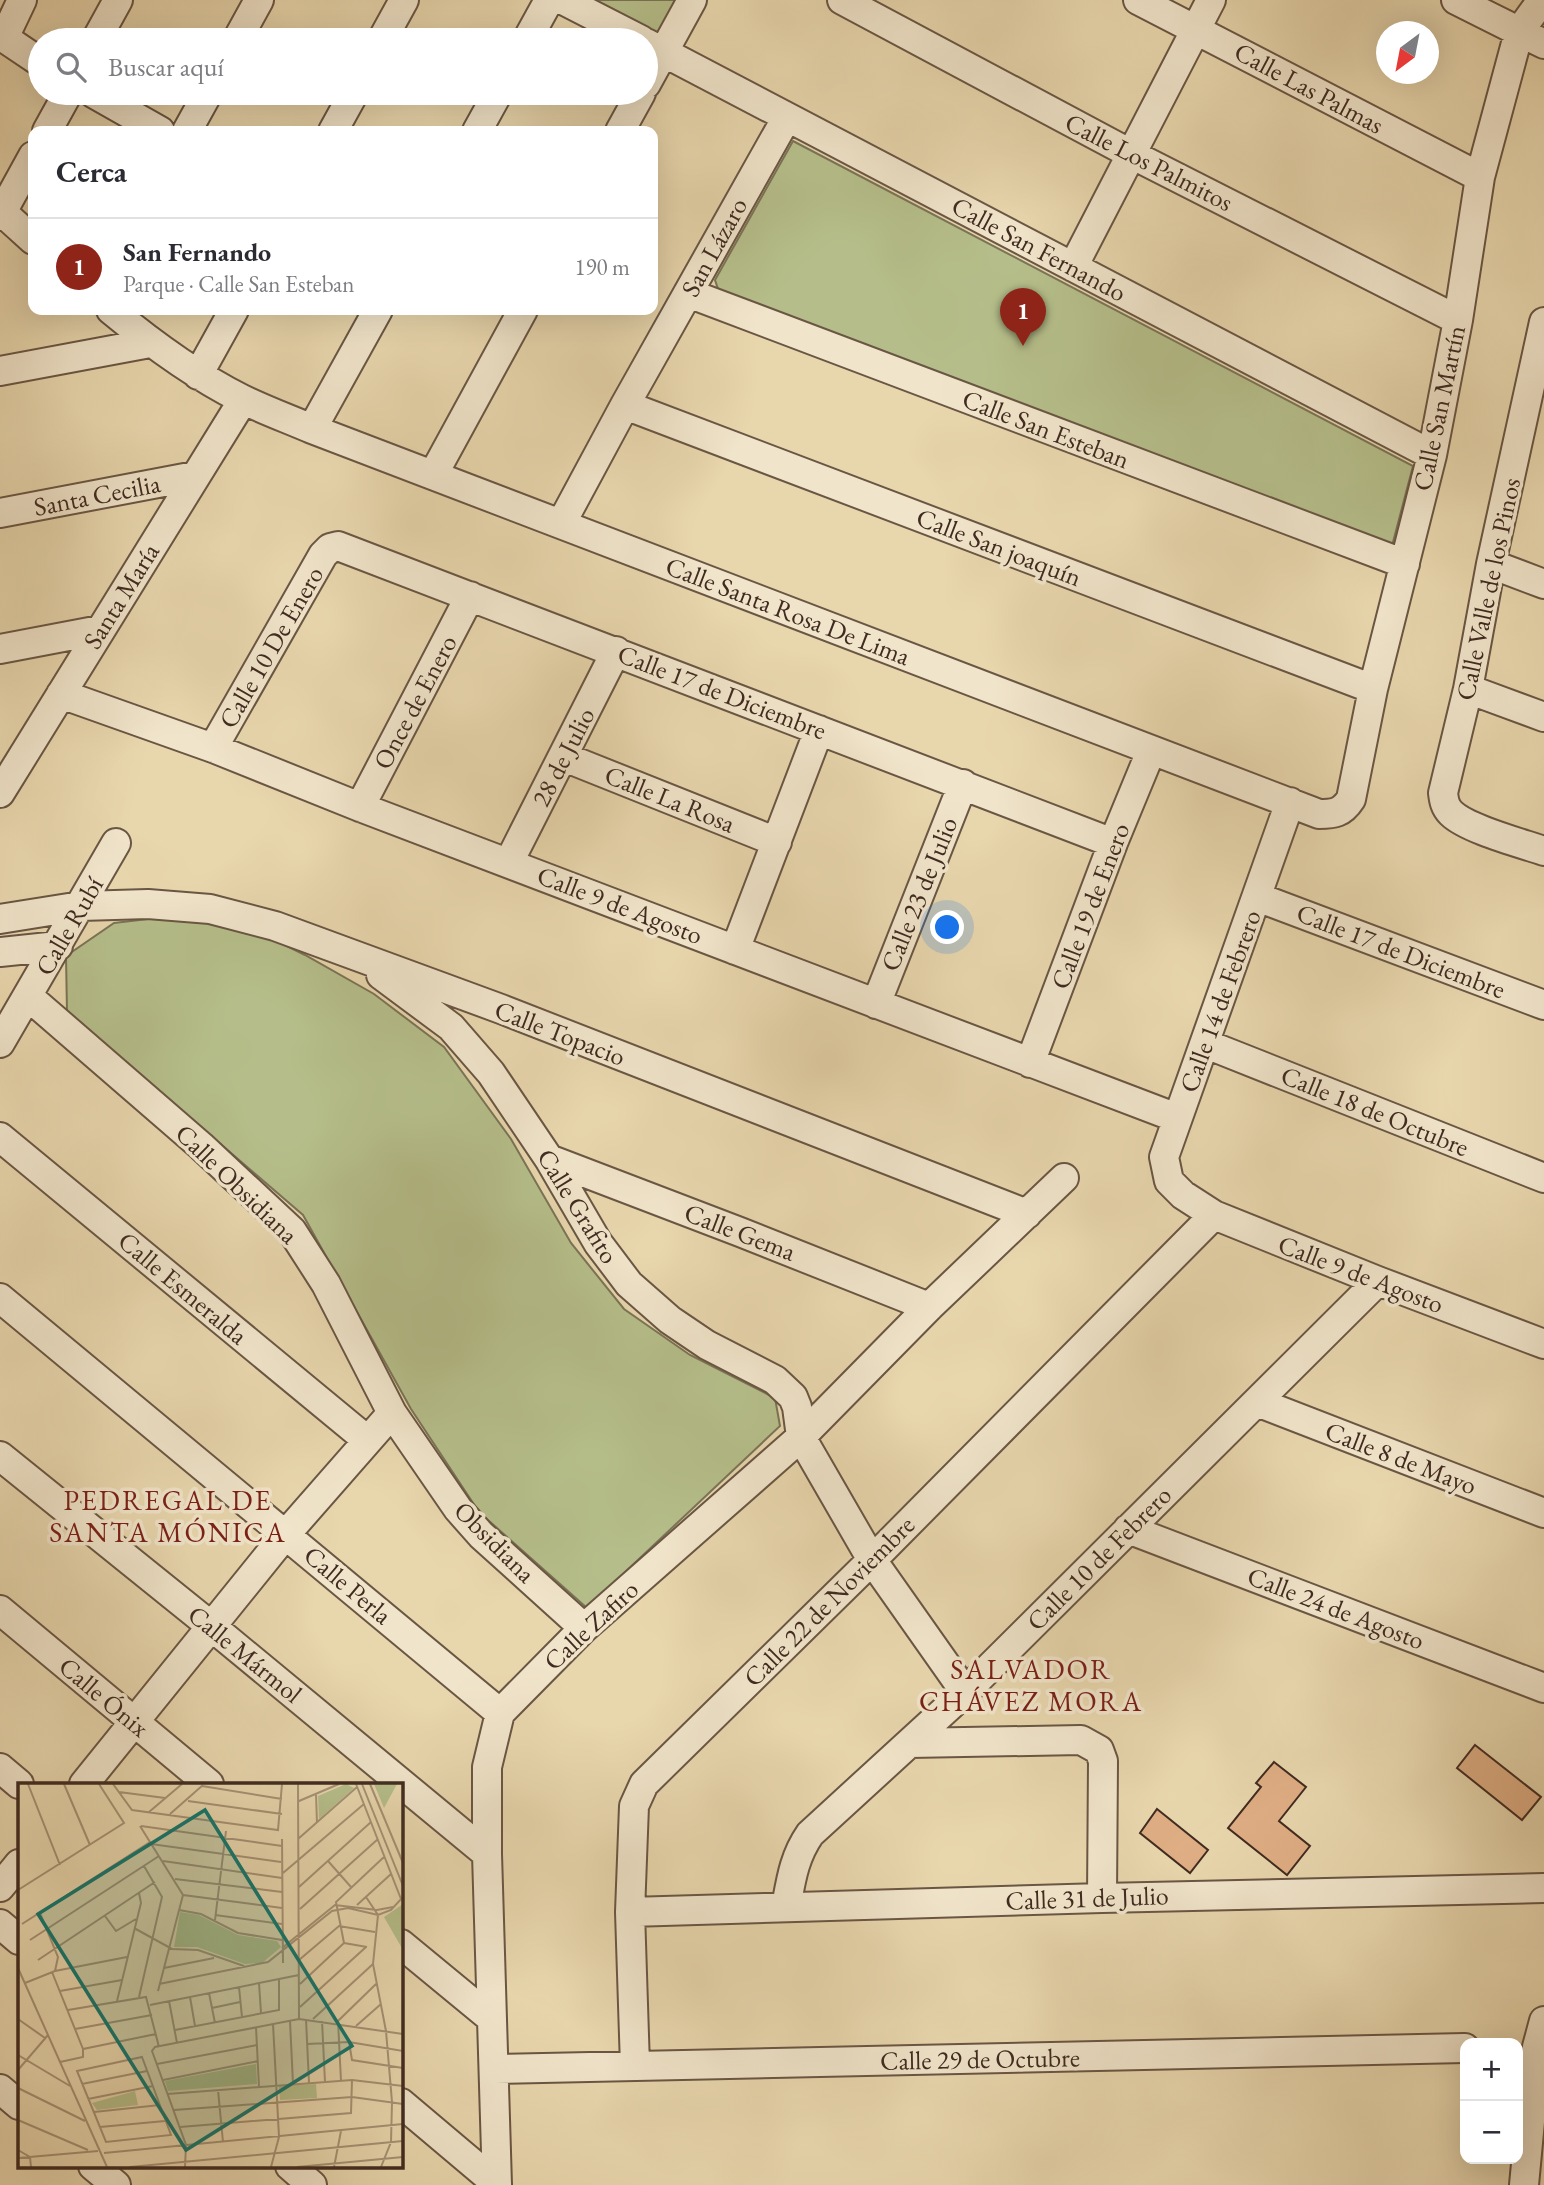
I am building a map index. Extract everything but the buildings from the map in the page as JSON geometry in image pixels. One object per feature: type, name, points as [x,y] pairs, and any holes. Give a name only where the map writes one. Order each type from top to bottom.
[{"type":"street","points":[[22,0],[2,36],[28,54]]},
{"type":"street","points":[[103,28],[118,0]]},
{"type":"street","points":[[244,28],[259,0]]},
{"type":"street","points":[[389,28],[404,0]]},
{"type":"street","points":[[534,28],[549,0]]},
{"type":"street","name":"Calle San Fernando","points":[[563,0],[617,28]]},
{"type":"street","points":[[658,36],[692,0]]},
{"type":"street","name":"Calle Los Palmitos","points":[[842,0],[1131,154],[1458,320]]},
{"type":"street","name":"Calle Las Palmas","points":[[1138,0],[1480,177]]},
{"type":"street","points":[[1073,267],[1211,0]]},
{"type":"street","points":[[1456,0],[1532,38]]},
{"type":"street","name":"Calle San Martín","points":[[1334,814],[1344,809],[1351,799],[1373,689],[1432,455],[1458,320],[1480,177],[1532,38],[1542,0]]},
{"type":"street","name":"Calle San Fernando","points":[[658,49],[1432,455]]},
{"type":"street","points":[[50,126],[61,105]]},
{"type":"street","points":[[114,105],[151,126]]},
{"type":"street","points":[[190,126],[201,105]]},
{"type":"street","points":[[336,126],[347,105]]},
{"type":"street","points":[[480,126],[491,105]]},
{"type":"street","points":[[623,126],[634,105]]},
{"type":"street","name":"San Lázaro","points":[[561,524],[787,117]]},
{"type":"street","points":[[28,165],[1,213],[28,236]]},
{"type":"street","name":"Calle San Esteban","points":[[688,293],[1405,564]]},
{"type":"street","name":"Calle Santa Rosa De Lima","points":[[117,315],[150,343],[198,375],[243,400],[312,429],[1151,751],[1319,814],[1334,814]]},
{"type":"street","points":[[198,375],[231,315]]},
{"type":"street","points":[[312,429],[375,315]]},
{"type":"street","points":[[433,475],[520,315]]},
{"type":"street","name":"Calle Valle de los Pinos","points":[[1544,322],[1534,416],[1492,565],[1468,689],[1443,793],[1444,804],[1462,821],[1544,851]]},
{"type":"street","points":[[0,371],[150,343]]},
{"type":"street","name":"Santa María","points":[[0,793],[243,400]]},
{"type":"street","name":"Calle San joaquín","points":[[625,405],[1373,689]]},
{"type":"street","name":"Santa Cecilia","points":[[0,513],[195,476]]},
{"type":"street","name":"Calle 17 de Diciembre","points":[[330,548],[347,548],[1112,843]]},
{"type":"street","name":"Calle 10 De Enero","points":[[214,748],[323,555],[330,548]]},
{"type":"street","points":[[1492,565],[1544,584]]},
{"type":"street","name":"Once de Enero","points":[[360,807],[470,596]]},
{"type":"street","points":[[0,649],[100,630]]},
{"type":"street","name":"28 de Julio","points":[[509,862],[616,651]]},
{"type":"street","points":[[1468,689],[1544,717]]},
{"type":"street","name":"Calle 9 de Agosto","points":[[61,694],[214,748],[360,807],[1177,1118]]},
{"type":"street","points":[[735,950],[819,730]]},
{"type":"street","name":"Calle 19 de Enero","points":[[1030,1063],[1112,843],[1151,751]]},
{"type":"street","name":"Calle La Rosa","points":[[564,757],[777,842]]},
{"type":"street","name":"Calle 23 de Julio","points":[[876,1004],[963,784]]},
{"type":"street","name":"Calle 14 de Febrero","points":[[1183,1195],[1169,1181],[1164,1157],[1290,802]]},
{"type":"street","name":"Calle Rubí","points":[[0,1043],[116,843]]},
{"type":"street","name":"Calle 17 de Diciembre","points":[[1257,897],[1544,1005]]},
{"type":"street","name":"Calle Topacio","points":[[0,919],[81,906],[148,904],[210,909],[275,926],[514,1014],[1027,1214]]},
{"type":"street","points":[[0,952],[58,946]]},
{"type":"street","name":"Calle Grafito","points":[[360,958],[451,1027],[491,1073],[549,1159],[598,1242],[629,1284],[707,1345],[786,1388],[797,1407],[801,1437]]},
{"type":"street","name":"Calle Obsidiana","points":[[29,997],[221,1164],[292,1231],[326,1284],[392,1413]]},
{"type":"street","name":"Calle 18 de Octubre","points":[[1206,1044],[1544,1178]]},
{"type":"street","name":"Calle Esmeralda","points":[[0,1137],[367,1440]]},
{"type":"street","name":"Calle Gema","points":[[549,1159],[929,1307]]},
{"type":"street","name":"Calle Zafiro","points":[[500,1713],[584,1628],[801,1437],[929,1307],[1064,1178]]},
{"type":"street","name":"Calle 9 de Agosto","points":[[1183,1195],[1214,1216],[1544,1344]]},
{"type":"street","name":"Calle 22 de Noviembre","points":[[635,2066],[630,1912],[634,1806],[644,1784],[872,1560],[1214,1216]]},
{"type":"street","name":"Calle 10 de Febrero","points":[[786,1907],[793,1866],[810,1834],[965,1692],[1378,1281]]},
{"type":"street","name":"Calle Perla","points":[[0,1298],[500,1713]]},
{"type":"street","name":"Calle 8 de Mayo","points":[[1257,1402],[1544,1513]]},
{"type":"street","points":[[84,1783],[286,1534],[392,1413]]},
{"type":"street","name":"Obsidiana","points":[[392,1413],[458,1509],[481,1535],[584,1628]]},
{"type":"street","points":[[801,1437],[872,1560],[965,1692]]},
{"type":"street","name":"Calle Mármol","points":[[0,1456],[401,1783]]},
{"type":"street","name":"Calle 24 de Agosto","points":[[1128,1529],[1544,1688]]},
{"type":"street","name":"Calle Ónix","points":[[0,1610],[208,1783]]},
{"type":"street","points":[[497,2185],[487,1767],[500,1713]]},
{"type":"street","points":[[910,1742],[1081,1740],[1098,1750],[1104,1761],[1102,1898]]},
{"type":"street","points":[[0,1768],[18,1783]]},
{"type":"street","name":"Calle Mármol","points":[[402,1784],[487,1854]]},
{"type":"street","points":[[0,1887],[18,1865]]},
{"type":"street","name":"Calle 31 de Julio","points":[[630,1912],[1544,1888]]},
{"type":"street","points":[[0,1924],[18,1939]]},
{"type":"street","points":[[402,1945],[492,2019]]},
{"type":"street","points":[[1524,2185],[1536,2041]]},
{"type":"street","name":"Calle 29 de Octubre","points":[[495,2069],[1460,2048]]},
{"type":"street","points":[[0,2089],[18,2104]]},
{"type":"street","points":[[402,2104],[497,2185]]},
{"type":"street","points":[[95,2168],[116,2185]]},
{"type":"street","points":[[292,2168],[312,2185]]},
{"type":"green space","points":[[585,0],[678,0],[658,39],[658,28],[637,28]]},
{"type":"green space","points":[[793,141],[1413,466],[1392,546],[719,292],[715,280]]},
{"type":"green space","points":[[165,917],[254,930],[374,994],[444,1047],[511,1139],[571,1243],[624,1309],[690,1355],[775,1398],[780,1426],[587,1608],[479,1512],[411,1409],[303,1215],[67,1012],[66,956],[114,923]]},
{"type":"place","name":"San Fernando","points":[[1023,346]]},
{"type":"district","name":"PEDREGAL DE SANTA MÓNICA","points":[[168,1516]]},
{"type":"district","name":"SALVADOR CHÁVEZ MORA","points":[[1031,1685]]}]
